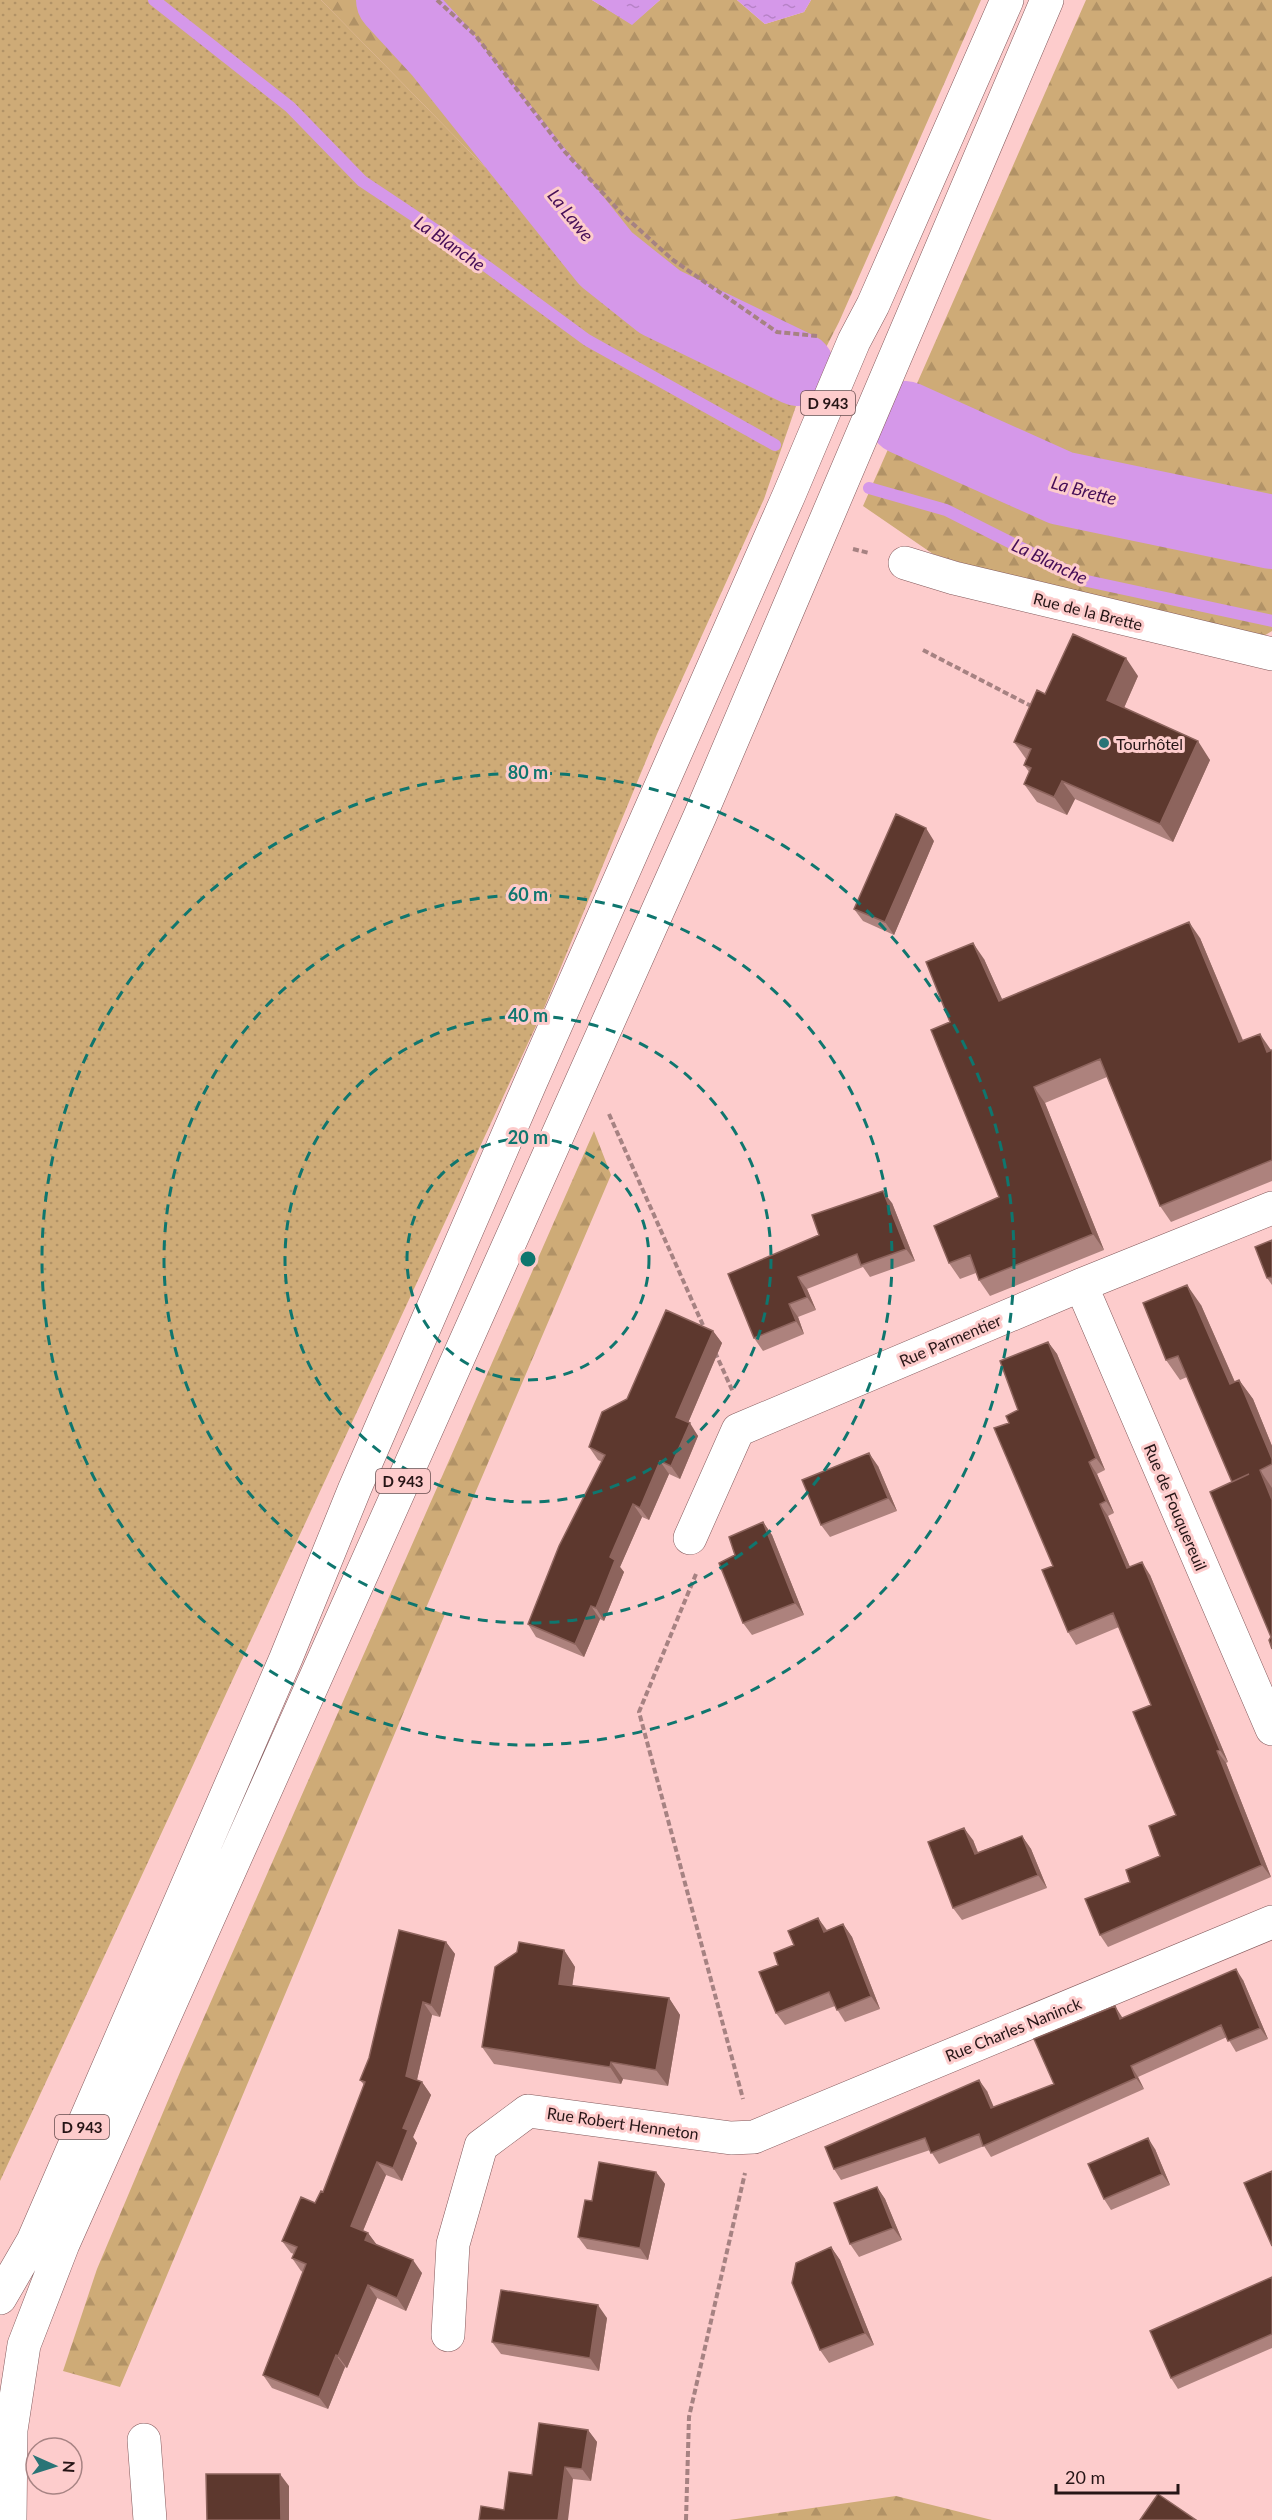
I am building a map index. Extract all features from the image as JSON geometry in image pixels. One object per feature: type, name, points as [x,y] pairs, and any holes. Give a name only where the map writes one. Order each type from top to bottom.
[{"type":"main road","name":"D 943","points":[[0,2298],[38,2230],[281,1669],[360,1477],[789,495],[854,341],[873,305],[1007,0]]},
{"type":"main road","name":"D 943","points":[[11,2517],[11,2430],[24,2345],[63,2244],[700,816],[1047,0]]},
{"type":"main road","name":"Rue de la Brette","points":[[905,563],[954,578],[1272,654]]},
{"type":"main road","name":"Rue Parmentier","points":[[690,1538],[738,1430],[1081,1285],[1272,1208]]},
{"type":"main road","name":"Rue de Fouquereuil","points":[[1081,1285],[1272,1729]]},
{"type":"main road","name":"Rue Charles Naninck","points":[[754,2137],[1272,1922]]},
{"type":"main road","name":"Rue Robert Henneton","points":[[448,2335],[453,2244],[481,2146],[528,2111],[731,2138],[754,2137]]},
{"type":"main road","points":[[144,2440],[150,2520]]},
{"type":"path","points":[[437,0],[476,36],[565,152],[622,214],[674,260],[777,332],[854,341]]},
{"type":"path","points":[[923,651],[1037,709]]},
{"type":"path","points":[[607,1110],[709,1338]]},
{"type":"path","points":[[714,1349],[748,1425]]},
{"type":"path","points":[[686,2520],[689,2417],[754,2137],[639,1712],[699,1568],[690,1538]]},
{"type":"green space","points":[[0,0],[321,0],[629,314],[796,406],[764,499],[657,734],[542,1013],[0,2181]]},
{"type":"green space","points":[[321,0],[592,0],[632,24],[660,0],[737,0],[765,24],[804,12],[811,0],[981,0],[839,322],[796,406],[629,314]]},
{"type":"green space","points":[[1086,0],[1272,0],[1272,631],[1262,637],[1052,591],[933,554],[863,506]]},
{"type":"green space","points":[[594,1131],[611,1175],[426,1608],[445,1614],[120,2387],[63,2371],[97,2269],[183,2065]]},
{"type":"green space","points":[[896,2496],[992,2520],[729,2520]]},
{"type":"water","points":[[592,0],[660,0],[632,25]]},
{"type":"water","points":[[737,0],[811,0],[804,12],[765,24]]},
{"type":"building","name":"Tourhôtel","points":[[1073,634],[1126,658],[1107,700],[1198,741],[1160,824],[1062,781],[1054,797],[1024,784],[1031,768],[1024,765],[1031,749],[1014,742],[1037,690],[1045,694]]},
{"type":"building","points":[[896,814],[926,828],[885,922],[854,909]]},
{"type":"building","points":[[1189,922],[1239,1042],[1260,1034],[1267,1052],[1272,1050],[1272,1160],[1160,1206],[1100,1059],[1034,1087],[1093,1234],[979,1280],[970,1255],[949,1263],[934,1226],[999,1197],[931,1030],[950,1022],[926,962],[973,943],[999,1001]]},
{"type":"building","points":[[883,1191],[906,1249],[861,1265],[857,1254],[798,1277],[807,1297],[789,1304],[796,1321],[754,1338],[728,1274],[819,1235],[812,1215]]},
{"type":"building","points":[[1272,1240],[1272,1277],[1267,1278],[1255,1247]]},
{"type":"building","points":[[1187,1285],[1230,1384],[1239,1380],[1272,1459],[1272,1464],[1260,1470],[1272,1500],[1272,1649],[1269,1640],[1271,1637],[1210,1492],[1232,1482],[1178,1356],[1166,1360],[1143,1303]]},
{"type":"building","points":[[666,1310],[713,1331],[676,1417],[690,1423],[671,1466],[660,1461],[640,1508],[633,1504],[610,1557],[615,1560],[596,1608],[591,1606],[575,1644],[528,1624],[559,1546],[605,1455],[589,1447],[602,1412],[627,1399]]},
{"type":"building","points":[[1048,1342],[1096,1458],[1089,1462],[1106,1501],[1100,1504],[1127,1568],[1142,1562],[1220,1750],[1217,1751],[1262,1865],[1100,1935],[1085,1899],[1130,1882],[1126,1870],[1160,1856],[1149,1826],[1176,1815],[1133,1712],[1151,1705],[1113,1613],[1068,1632],[1042,1570],[1053,1566],[994,1428],[1009,1423],[1006,1416],[1018,1410],[1000,1361]]},
{"type":"building","points":[[869,1453],[888,1498],[821,1525],[802,1480]]},
{"type":"building","points":[[763,1522],[795,1603],[743,1623],[719,1563],[735,1555],[729,1537]]},
{"type":"building","points":[[964,1828],[975,1854],[1022,1836],[1038,1875],[953,1908],[928,1842]]},
{"type":"building","points":[[818,1918],[824,1932],[843,1924],[871,1996],[837,2010],[829,1992],[776,2013],[759,1972],[778,1965],[774,1953],[794,1945],[788,1931]]},
{"type":"building","points":[[399,1930],[446,1942],[431,2005],[423,2002],[406,2076],[422,2082],[403,2128],[408,2130],[393,2168],[377,2162],[351,2226],[368,2233],[365,2240],[413,2260],[397,2298],[368,2285],[319,2397],[263,2375],[306,2264],[292,2258],[297,2247],[282,2241],[301,2197],[315,2203],[321,2191],[323,2192],[365,2082],[360,2080],[369,2058]]},
{"type":"building","points":[[519,1942],[564,1950],[559,1984],[669,1998],[656,2070],[611,2062],[610,2067],[482,2047],[495,1967],[517,1952]]},
{"type":"building","points":[[1236,1969],[1260,2028],[1228,2041],[1221,2025],[1131,2066],[1136,2078],[983,2146],[979,2134],[931,2153],[925,2138],[834,2169],[825,2147],[979,2080],[991,2108],[1054,2084],[1034,2039],[1115,2006],[1120,2019]]},
{"type":"building","points":[[1148,2138],[1162,2174],[1104,2199],[1088,2164]]},
{"type":"building","points":[[599,2162],[656,2172],[640,2248],[578,2237],[585,2200],[592,2201]]},
{"type":"building","points":[[1272,2171],[1272,2246],[1244,2183]]},
{"type":"building","points":[[877,2187],[893,2228],[850,2244],[834,2203]]},
{"type":"building","points":[[831,2247],[865,2333],[820,2350],[792,2283],[796,2263]]},
{"type":"building","points":[[1272,2277],[1272,2334],[1171,2378],[1150,2331]]},
{"type":"building","points":[[501,2290],[598,2305],[590,2358],[492,2342]]},
{"type":"building","points":[[539,2423],[588,2430],[582,2469],[565,2467],[558,2520],[479,2520],[481,2506],[504,2510],[509,2472],[532,2475]]},
{"type":"building","points":[[206,2474],[280,2474],[281,2520],[207,2520]]},
{"type":"building","points":[[1158,2494],[1196,2520],[1140,2520]]},
{"type":"waterway","name":"La Blanche","points":[[154,0],[290,107],[362,181],[452,241],[587,340],[775,445]]},
{"type":"waterway","name":"La Lawe","points":[[393,0],[440,51],[606,259],[660,302],[798,369]]},
{"type":"waterway","name":"La Brette","points":[[905,418],[1061,488],[1272,532]]},
{"type":"waterway","name":"La Blanche","points":[[869,488],[946,510],[1087,581],[1272,621]]},
{"type":"place","name":"Tourhôtel","points":[[1104,743]]}]
